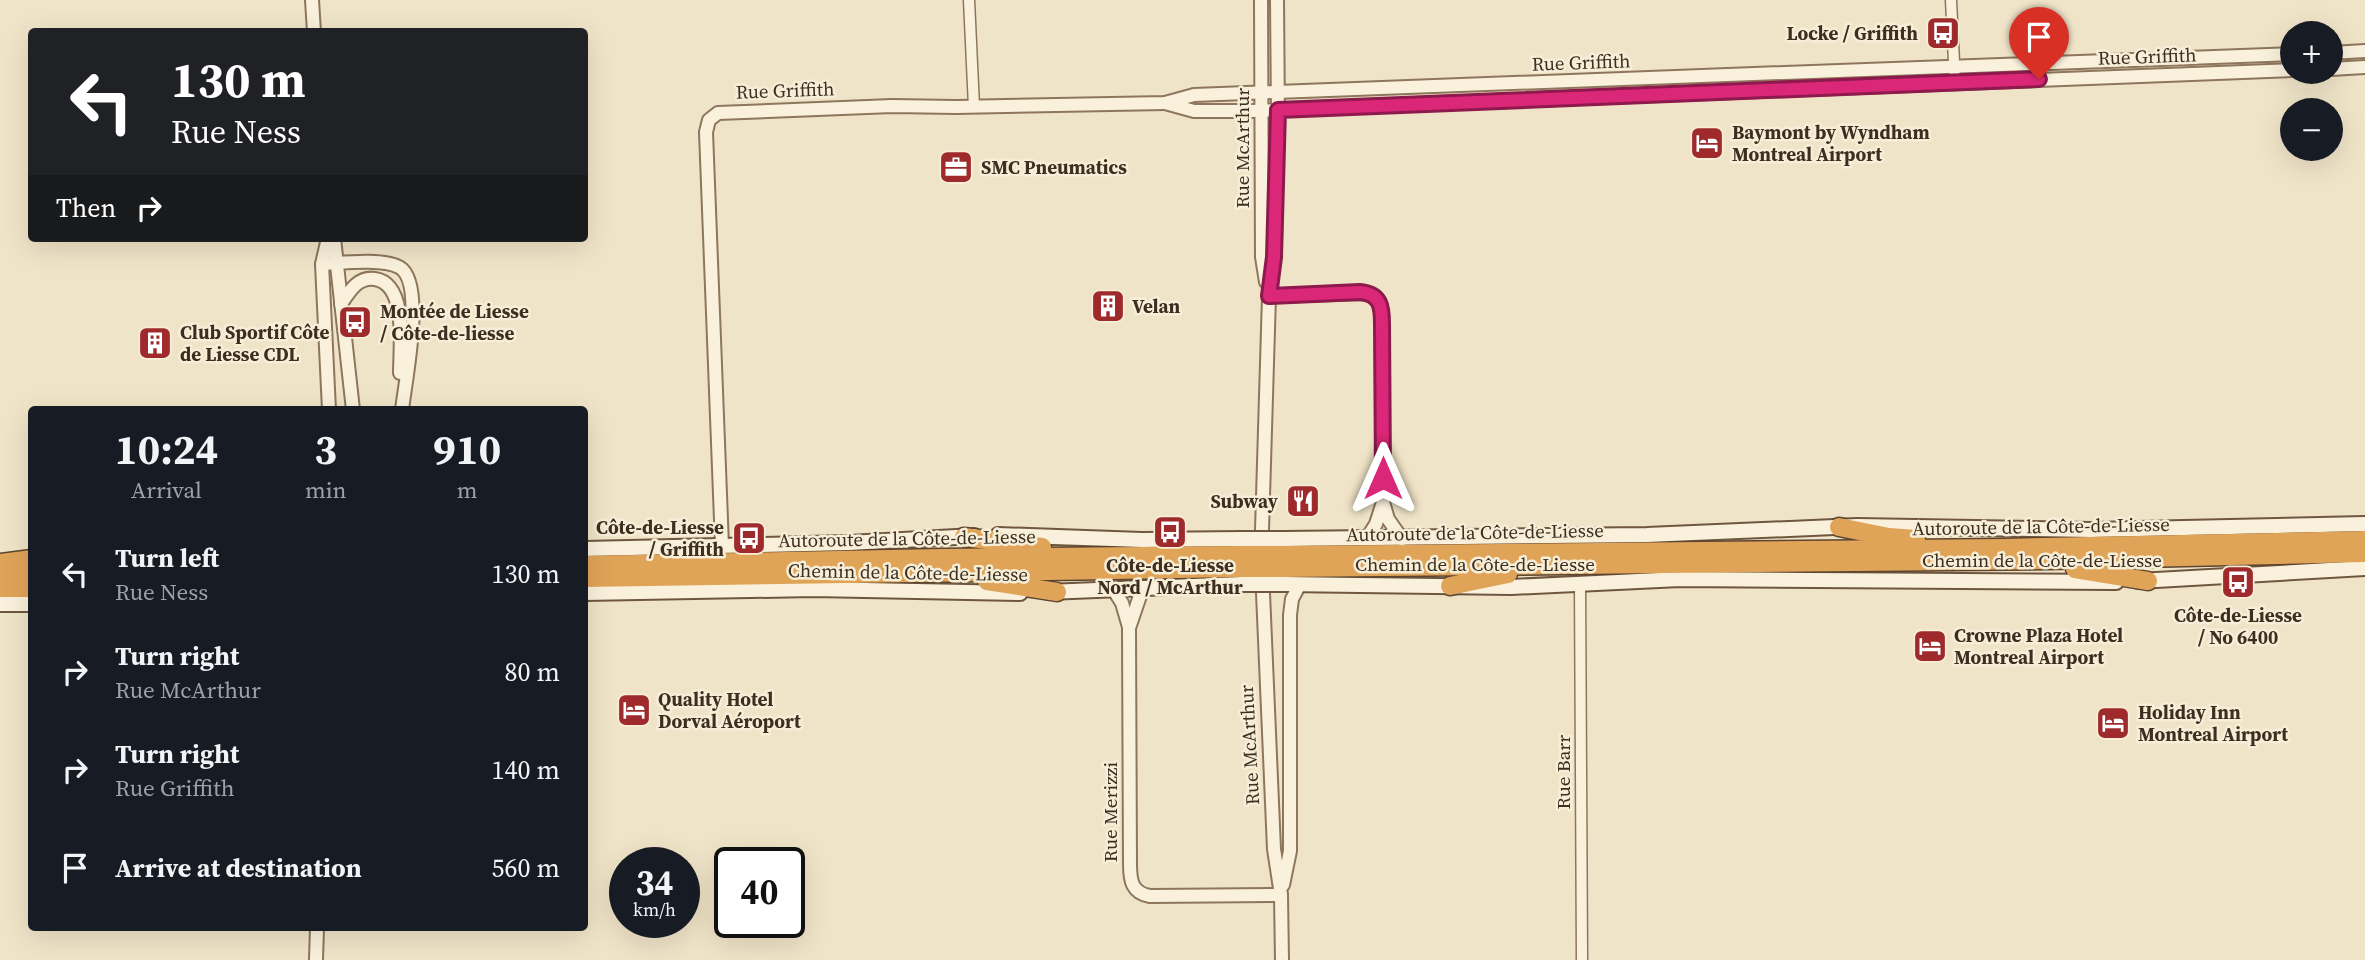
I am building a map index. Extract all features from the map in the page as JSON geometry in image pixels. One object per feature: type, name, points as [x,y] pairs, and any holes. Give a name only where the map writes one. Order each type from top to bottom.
[{"type":"highway","points":[[1839,527],[2148,581]]},
{"type":"highway","points":[[964,537],[1119,556]]},
{"type":"highway","name":"Autoroute de la Côte-de-Liesse","points":[[1284,561],[1548,565],[1997,554],[2365,540]]},
{"type":"highway","name":"Autoroute de la Côte-de-Liesse","points":[[588,578],[1284,561],[2365,553]]},
{"type":"highway","name":"Autoroute de la Côte-de-Liesse","points":[[588,565],[1119,556],[1242,562]]},
{"type":"highway","points":[[0,563],[28,559]]},
{"type":"highway","points":[[1450,586],[1548,565]]},
{"type":"highway","points":[[900,572],[1006,583],[1057,592]]},
{"type":"highway","points":[[0,575],[28,575]]},
{"type":"highway","points":[[0,588],[28,587]]},
{"type":"main road","name":"Chemin de la Côte-de-Liesse","points":[[588,593],[814,589],[1057,592],[1143,587],[1242,562],[1284,561],[1367,538],[1655,535],[1839,527],[2091,530],[2365,524]]},
{"type":"main road","name":"Chemin de la Côte-de-Liesse","points":[[588,549],[849,543],[1031,535],[1142,540],[1242,562]]},
{"type":"main road","points":[[0,554],[28,558]]},
{"type":"main road","name":"Chemin de la Côte-de-Liesse","points":[[1284,561],[1300,584],[1450,586],[1680,579],[2148,581],[2365,568]]},
{"type":"main road","points":[[0,604],[28,604]]},
{"type":"street","points":[[312,0],[314,28]]},
{"type":"street","points":[[969,0],[974,107]]},
{"type":"street","name":"Rue McArthur","points":[[1261,0],[1262,257],[1269,296]]},
{"type":"street","name":"Rue McArthur","points":[[1262,530],[1269,296],[1274,257],[1278,110],[1277,0]]},
{"type":"street","points":[[1951,0],[1955,83]]},
{"type":"street","points":[[2343,52],[2365,51]]},
{"type":"street","name":"Rue Griffith","points":[[722,546],[706,132],[709,120],[715,114],[725,111],[892,106],[1165,103],[1194,95],[2280,54]]},
{"type":"street","points":[[2343,68],[2365,67]]},
{"type":"street","name":"Rue Griffith","points":[[1165,103],[1194,111],[1278,110],[2280,70]]},
{"type":"street","points":[[1800,73],[1801,88]]},
{"type":"street","points":[[1731,76],[1732,92]]},
{"type":"street","points":[[328,242],[329,406]]},
{"type":"street","points":[[333,242],[329,264],[341,304],[354,406]]},
{"type":"street","points":[[329,264],[390,264],[401,268],[409,276],[413,290],[412,333],[403,406]]},
{"type":"street","points":[[341,304],[355,286],[365,279],[380,280],[393,291],[399,314],[402,406]]},
{"type":"street","points":[[1269,296],[1366,293],[1375,295],[1380,302],[1383,502],[1388,519],[1402,538]]},
{"type":"street","points":[[1367,538],[1376,524],[1383,502]]},
{"type":"street","name":"Rue Barr","points":[[1580,583],[1582,960]]},
{"type":"street","points":[[1282,960],[1281,895],[1290,850],[1290,615],[1292,599],[1300,584]]},
{"type":"street","name":"Rue Merizzi","points":[[1129,628],[1143,587]]},
{"type":"street","name":"Rue Merizzi","points":[[1113,589],[1122,603],[1129,628],[1130,864],[1134,888],[1140,894],[1150,896],[1281,895]]},
{"type":"street","name":"Rue McArthur","points":[[1263,593],[1274,849],[1281,895]]},
{"type":"street","points":[[316,960],[317,931]]},
{"type":"place","name":"Locke / Griffith","points":[[1943,33]]},
{"type":"place","name":"Baymont by Wyndham Montreal Airport","points":[[1707,143]]},
{"type":"place","name":"SMC Pneumatics","points":[[956,167]]},
{"type":"place","name":"Velan","points":[[1108,306]]},
{"type":"place","name":"Montée de Liesse / Côte-de-liesse","points":[[355,322]]},
{"type":"place","name":"Club Sportif Côte de Liesse CDL","points":[[155,343]]},
{"type":"place","name":"Subway","points":[[1303,501]]},
{"type":"place","name":"Côte-de-Liesse Nord / McArthur","points":[[1170,532]]},
{"type":"place","name":"Côte-de-Liesse / Griffith","points":[[749,538]]},
{"type":"place","name":"Côte-de-Liesse / No 6400","points":[[2238,582]]},
{"type":"place","name":"Crowne Plaza Hotel Montreal Airport","points":[[1930,646]]},
{"type":"place","name":"Quality Hotel Dorval Aéroport","points":[[634,710]]},
{"type":"place","name":"Holiday Inn Montreal Airport","points":[[2113,723]]},
{"type":"route","points":[[1383,478],[1382,324],[1378,298],[1360,292],[1269,296],[1274,257],[1278,110],[2039,79]]}]
